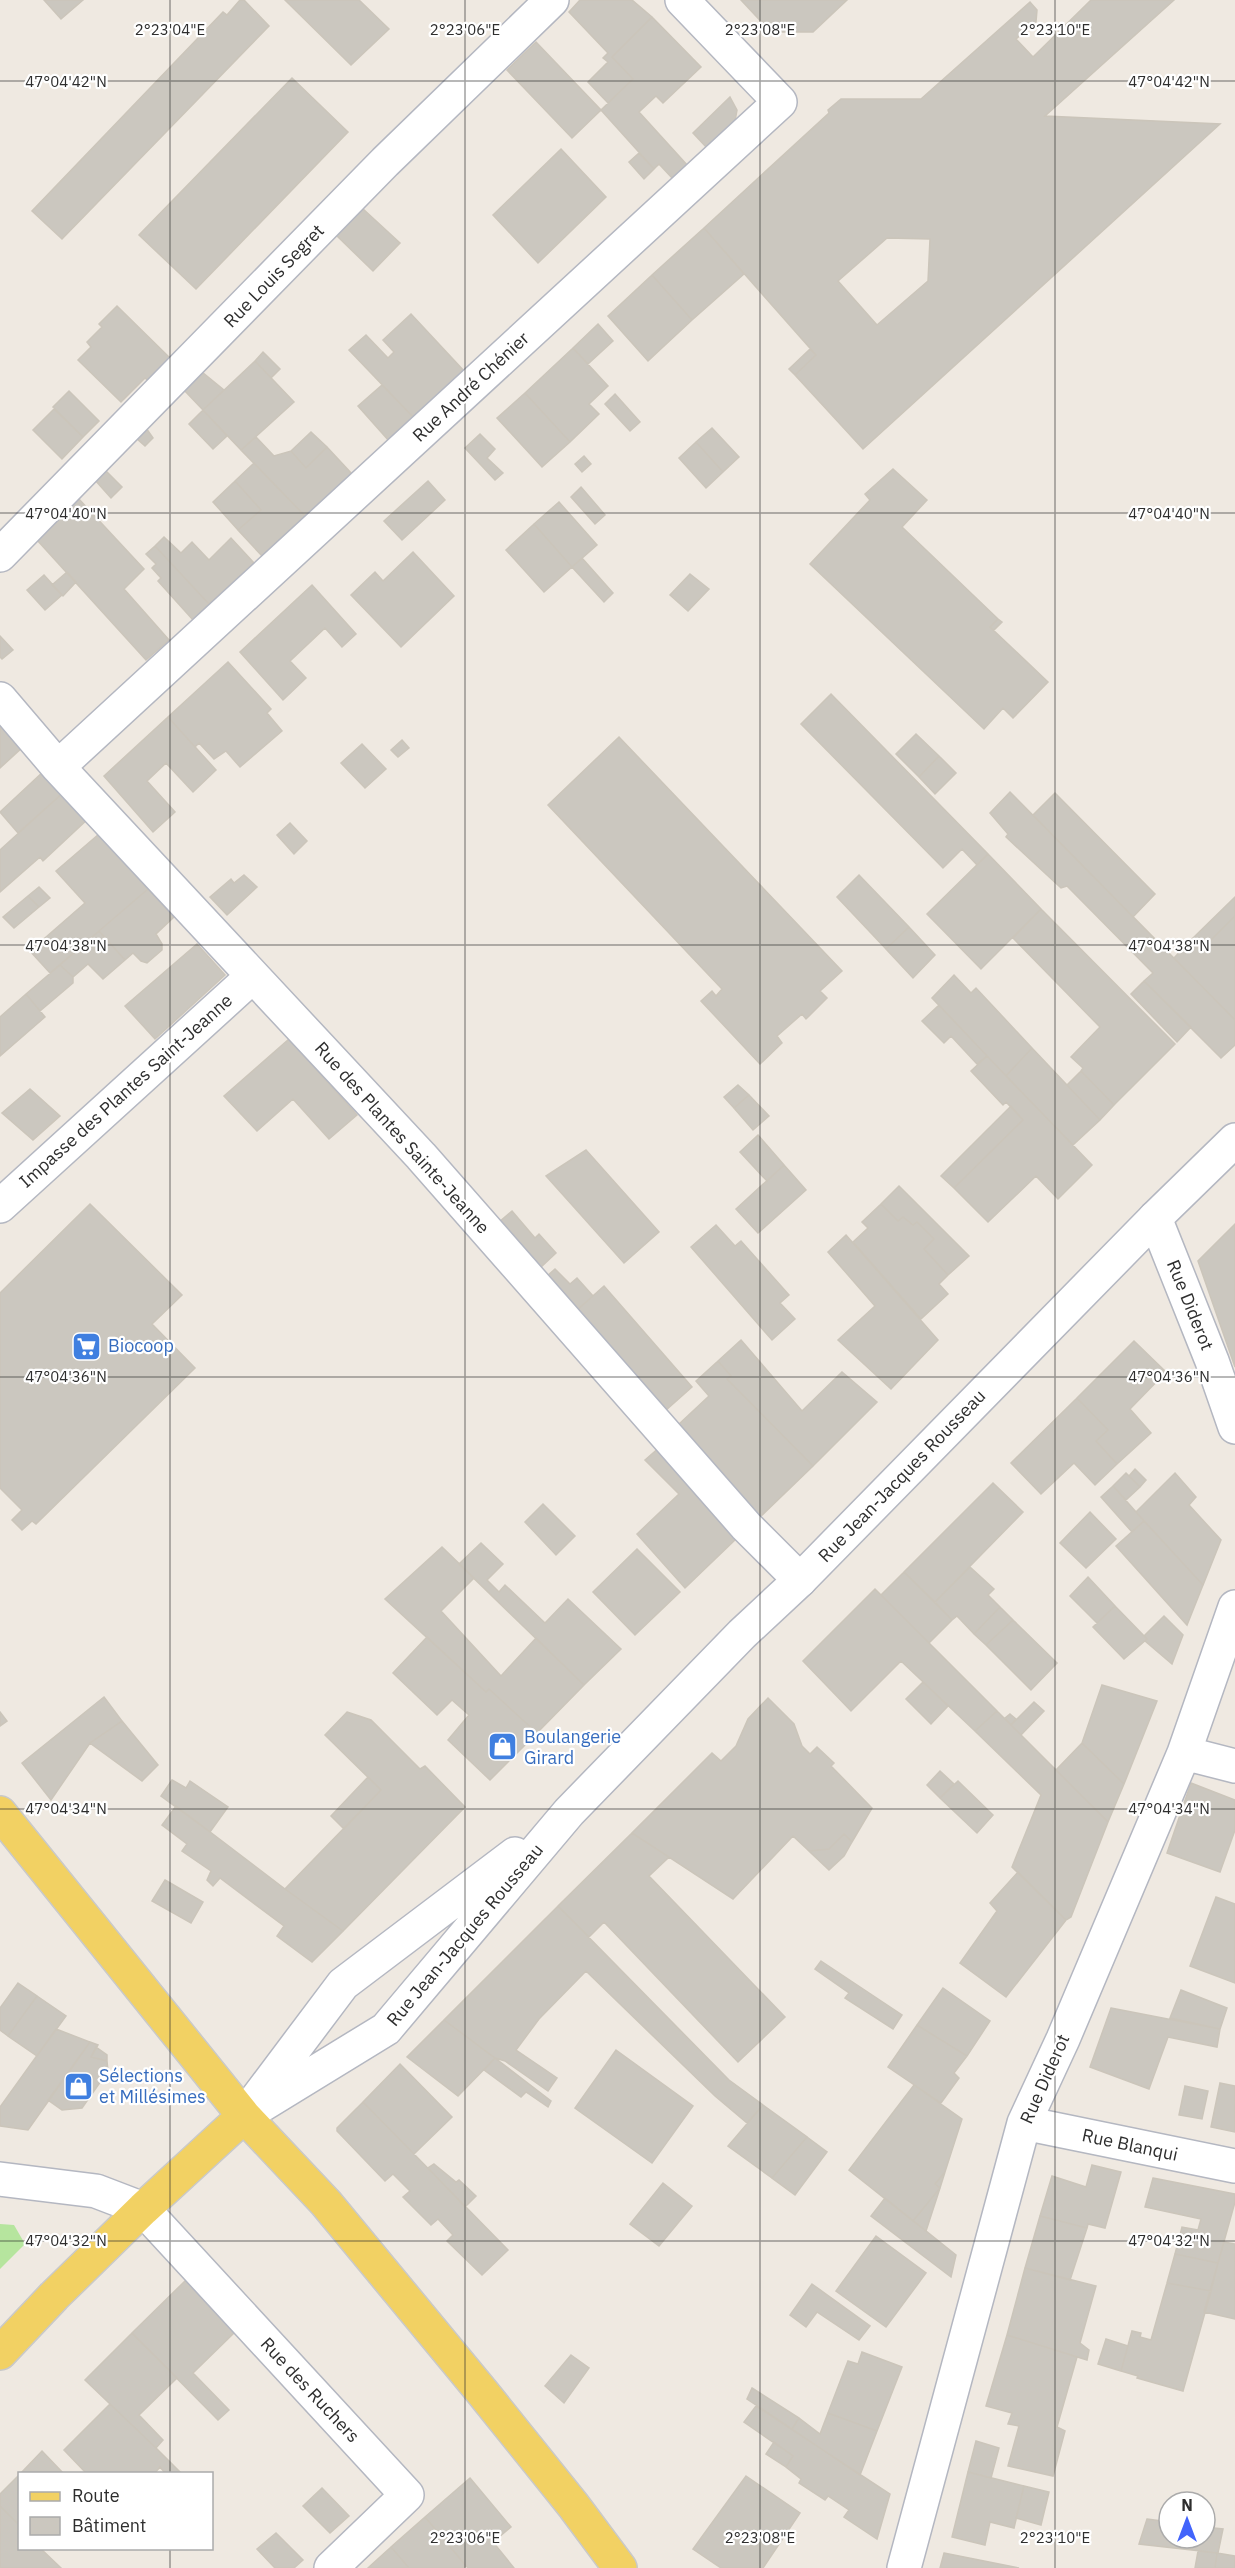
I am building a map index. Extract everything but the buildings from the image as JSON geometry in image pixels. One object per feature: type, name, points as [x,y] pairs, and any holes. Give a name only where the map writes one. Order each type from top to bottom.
[{"type":"main road","points":[[0,1813],[244,2116],[305,2179],[498,2412],[620,2568]]},
{"type":"main road","points":[[0,2353],[54,2296],[143,2209],[244,2116]]},
{"type":"street","name":"Rue Louis Segret","points":[[0,555],[385,162],[552,0]]},
{"type":"street","name":"Rue André Chénier","points":[[58,767],[780,102],[682,0]]},
{"type":"street","name":"Rue des Plantes Sainte-Jeanne","points":[[0,699],[58,767],[421,1156],[746,1526],[800,1580]]},
{"type":"street","name":"Impasse des Plantes Saint-Jeanne","points":[[0,1206],[253,976]]},
{"type":"street","name":"Rue Jean-Jacques Rousseau","points":[[244,2116],[386,2028],[569,1812],[742,1634],[800,1580],[1155,1218],[1235,1140]]},
{"type":"street","name":"Rue Diderot","points":[[1155,1218],[1212,1361],[1235,1427]]},
{"type":"street","name":"Rue Diderot","points":[[904,2568],[1024,2123],[1063,2039],[1184,1752],[1235,1607]]},
{"type":"street","points":[[1184,1752],[1235,1766]]},
{"type":"street","name":"Rue Jean-Jacques Rousseau","points":[[244,2116],[344,1984],[569,1812]]},
{"type":"street","name":"Rue Blanqui","points":[[1024,2123],[1235,2166]]},
{"type":"street","points":[[0,2179],[96,2191],[143,2209]]},
{"type":"street","name":"Rue des Ruchers","points":[[143,2209],[407,2495],[332,2568]]},
{"type":"green space","points":[[0,2224],[14,2225],[25,2244],[0,2269]]},
{"type":"place","name":"Biocoop","points":[[87,1346]]},
{"type":"place","name":"Boulangerie Girard","points":[[503,1747]]},
{"type":"place","name":"Sélections et Millésimes","points":[[78,2086]]}]
